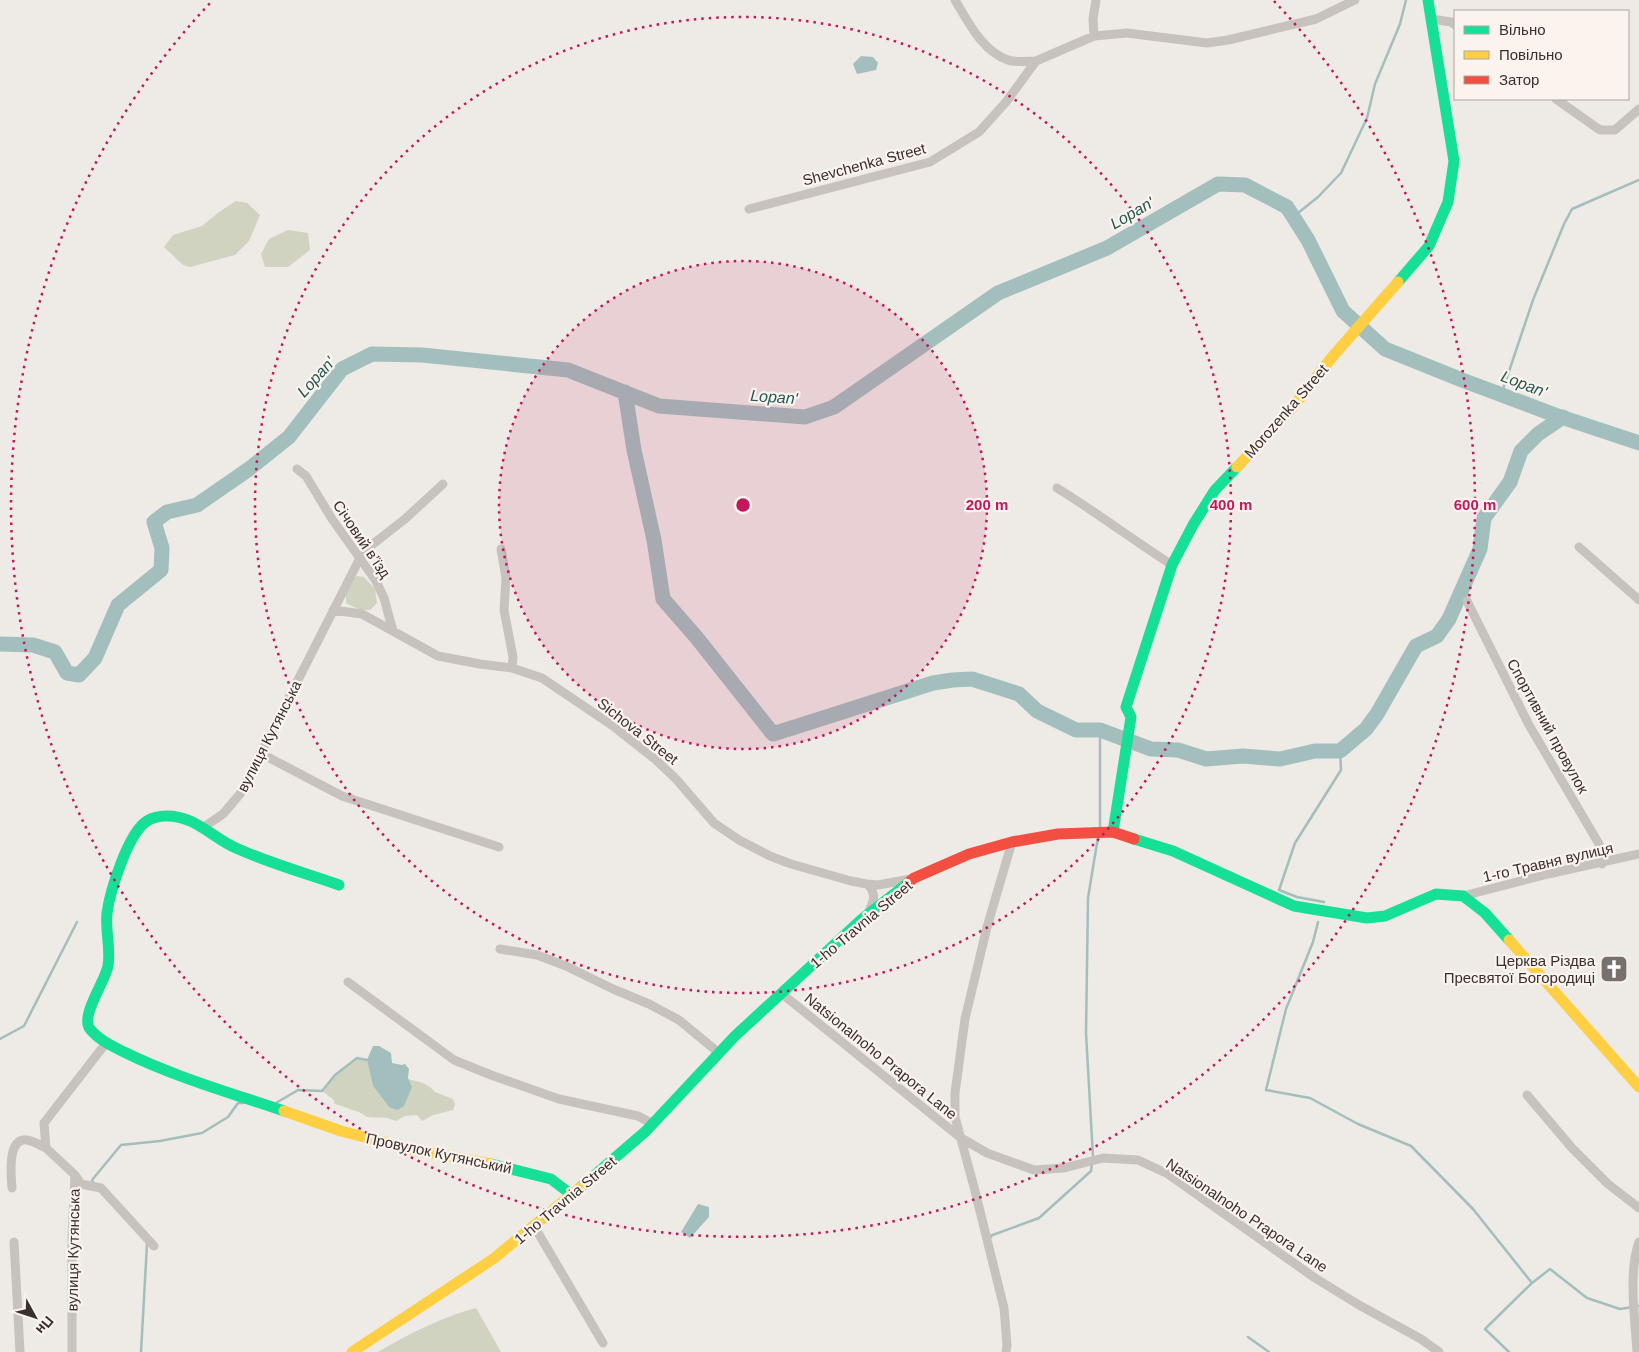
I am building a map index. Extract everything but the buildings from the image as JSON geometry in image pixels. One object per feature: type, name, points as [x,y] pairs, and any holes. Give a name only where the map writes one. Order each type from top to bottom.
[{"type":"street","points":[[955,0],[973,29],[995,54],[1010,61],[1036,61],[1094,36],[1127,33],[1207,43],[1214,42],[1316,19],[1355,0]]},
{"type":"street","points":[[1094,36],[1094,6],[1096,0]]},
{"type":"street","name":"Morozenka Street","points":[[1113,832],[1131,717],[1126,706],[1172,565],[1193,525],[1215,490],[1292,408],[1333,356],[1429,246],[1448,202],[1454,161],[1428,0]]},
{"type":"street","points":[[1432,19],[1454,24]]},
{"type":"street","name":"Shevchenka Street","points":[[750,210],[930,162],[979,132],[1006,102],[1036,61]]},
{"type":"street","points":[[1557,100],[1600,130],[1615,130],[1639,109]]},
{"type":"street","name":"Січовий в’їзд","points":[[297,469],[306,476],[384,598],[393,631]]},
{"type":"street","name":"вулиця Кутянська","points":[[204,827],[223,814],[240,794],[360,558],[373,544],[405,520],[443,484]]},
{"type":"street","points":[[1057,488],[1090,508],[1131,539],[1172,565]]},
{"type":"street","points":[[1579,547],[1639,600]]},
{"type":"street","points":[[501,549],[506,578],[504,610],[514,657],[512,668]]},
{"type":"street","name":"Спортивний провулок","points":[[1467,601],[1529,725],[1598,844],[1602,864]]},
{"type":"street","name":"Sichova Street","points":[[333,610],[362,614],[438,656],[512,668],[542,678],[613,726],[656,760],[676,779],[714,823],[739,840],[770,856],[791,864],[867,884],[878,885],[914,878]]},
{"type":"street","points":[[260,753],[342,796],[499,847]]},
{"type":"street","points":[[12,1188],[11,1155],[15,1147],[20,1141],[26,1139],[46,1148],[44,1123],[106,1043],[89,1028],[87,1017],[108,966],[107,914],[111,893],[118,871],[134,835],[147,821],[163,816],[179,817],[204,827],[222,841],[245,851],[305,875],[339,885]]},
{"type":"street","name":"1-ho Travnia Street","points":[[352,1352],[493,1259],[572,1195],[653,1124],[735,1036],[867,915],[914,878],[969,854],[1012,842],[1058,834],[1113,832],[1173,851],[1294,906],[1367,918],[1385,916],[1436,894],[1463,896]]},
{"type":"street","points":[[1006,1352],[1004,1308],[955,1117],[954,1093],[965,1019],[987,927],[1012,842]]},
{"type":"street","name":"1-го Травня вулиця","points":[[1463,896],[1548,874],[1602,864],[1639,854]]},
{"type":"street","points":[[867,884],[874,896],[874,901],[867,915]]},
{"type":"street","points":[[1463,896],[1485,913],[1639,1087]]},
{"type":"street","points":[[500,948],[537,955],[566,966],[648,1004],[678,1020],[719,1053]]},
{"type":"street","points":[[348,982],[454,1060],[559,1099],[638,1116],[653,1124]]},
{"type":"street","name":"Natsionalnoho Prapora Lane","points":[[781,993],[961,1138],[987,1152],[1034,1170],[1064,1168],[1103,1158],[1138,1160],[1168,1174],[1315,1278],[1421,1339],[1439,1352]]},
{"type":"street","name":"Провулок Кутянський","points":[[106,1043],[170,1072],[341,1131],[414,1150],[498,1165],[551,1179],[572,1195]]},
{"type":"street","points":[[1527,1094],[1572,1148],[1608,1184],[1639,1208]]},
{"type":"street","name":"вулиця Кутянська","points":[[46,1148],[75,1175],[72,1237],[72,1352]]},
{"type":"street","points":[[75,1175],[81,1184],[95,1186],[154,1246]]},
{"type":"street","points":[[534,1226],[602,1343]]},
{"type":"street","points":[[14,1242],[20,1352]]},
{"type":"street","points":[[1638,1352],[1633,1291],[1636,1251],[1639,1242]]},
{"type":"green space","points":[[236,201],[247,203],[260,215],[249,241],[235,255],[190,267],[183,265],[164,247],[173,235],[202,226]]},
{"type":"green space","points":[[288,230],[308,233],[310,250],[288,267],[265,267],[261,254],[269,239]]},
{"type":"green space","points":[[357,576],[364,577],[375,589],[377,603],[370,610],[360,610],[346,603],[346,595],[354,578]]},
{"type":"green space","points":[[357,1058],[367,1060],[373,1086],[389,1107],[412,1087],[408,1079],[423,1083],[435,1092],[453,1099],[455,1104],[453,1110],[433,1115],[422,1121],[417,1115],[405,1116],[396,1121],[387,1118],[367,1117],[359,1112],[335,1104],[333,1099],[322,1091],[335,1075]]},
{"type":"green space","points":[[476,1308],[501,1352],[378,1352],[450,1316]]},
{"type":"water","points":[[861,56],[873,57],[878,63],[876,70],[857,74],[853,64]]},
{"type":"water","points":[[373,1046],[379,1046],[391,1053],[392,1063],[405,1064],[409,1069],[408,1078],[412,1087],[404,1106],[397,1110],[389,1107],[373,1086],[367,1060]]},
{"type":"water","points":[[698,1204],[709,1207],[709,1217],[690,1238],[681,1232]]},
{"type":"waterway","points":[[1293,217],[1318,197],[1341,173],[1367,118],[1375,84],[1400,24],[1406,0]]},
{"type":"waterway","points":[[1501,395],[1533,300],[1572,209],[1639,180]]},
{"type":"waterway","name":"Lopan'","points":[[0,644],[33,645],[55,652],[67,673],[79,675],[95,658],[118,605],[161,570],[162,548],[154,522],[167,512],[197,505],[249,469],[289,437],[342,369],[372,354],[422,355],[568,370],[659,406],[805,417],[834,407],[998,293],[1107,248],[1218,184],[1245,185],[1287,207],[1308,240],[1343,311],[1385,349],[1555,415],[1639,443]]},
{"type":"waterway","points":[[625,392],[634,450],[654,540],[663,599],[697,638],[773,734],[933,683],[972,679],[1019,694],[1037,711],[1076,730],[1100,730],[1151,749],[1178,750],[1206,759],[1243,756],[1280,759],[1315,751],[1340,751],[1366,729],[1377,714],[1416,646],[1437,636],[1449,619],[1480,549],[1484,518],[1510,482],[1521,451],[1538,434],[1563,417]]},
{"type":"waterway","points":[[1100,730],[1100,829]]},
{"type":"waterway","points":[[1324,902],[1297,897],[1279,890],[1295,843],[1341,770],[1340,751]]},
{"type":"waterway","points":[[1093,1157],[1086,1033],[1088,898],[1098,837]]},
{"type":"waterway","points":[[0,1039],[24,1026],[77,922]]},
{"type":"waterway","points":[[1318,922],[1313,942],[1286,1009],[1266,1090],[1310,1098],[1358,1124],[1411,1146],[1473,1209],[1532,1283],[1550,1269],[1587,1298],[1620,1309],[1639,1306]]},
{"type":"waterway","points":[[276,1103],[298,1090],[322,1091],[335,1075],[357,1058],[367,1060]]},
{"type":"waterway","points":[[94,1184],[92,1180],[121,1145],[160,1141],[202,1133],[228,1117],[238,1103],[243,1103]]},
{"type":"waterway","points":[[991,1237],[1039,1218],[1091,1171],[1092,1163]]},
{"type":"waterway","points":[[141,1352],[147,1244]]},
{"type":"waterway","points":[[1509,1352],[1485,1329],[1532,1283]]},
{"type":"waterway","points":[[1248,1337],[1269,1352]]},
{"type":"traffic: fast","points":[[1398,282],[1429,246],[1448,202],[1454,161],[1428,0]]},
{"type":"traffic: fast","points":[[1113,832],[1131,717],[1126,707],[1172,565],[1193,525],[1215,490],[1237,467]]},
{"type":"traffic: fast","points":[[284,1111],[203,1084],[143,1061],[106,1042],[90,1029],[88,1016],[108,966],[107,913],[109,903],[121,863],[133,837],[147,821],[163,816],[185,819],[249,853],[339,885]]},
{"type":"traffic: fast","points":[[1134,839],[1173,851],[1294,906],[1367,918],[1385,916],[1436,894],[1463,896],[1485,913],[1509,940]]},
{"type":"traffic: fast","points":[[581,1187],[646,1131],[735,1036],[862,919],[908,883]]},
{"type":"traffic: fast","points":[[491,1164],[551,1179],[572,1195]]},
{"type":"traffic: slow","points":[[1237,467],[1292,408],[1333,356],[1398,282]]},
{"type":"traffic: slow","points":[[1509,940],[1639,1087]]},
{"type":"traffic: slow","points":[[284,1111],[341,1131],[414,1150],[491,1164]]},
{"type":"traffic: slow","points":[[352,1352],[493,1259],[581,1187]]},
{"type":"traffic: jam","points":[[908,883],[914,878],[969,854],[1012,842],[1058,834],[1113,832],[1134,839]]},
{"type":"place","name":"Церква Різдва Пресвятої Богородиці","points":[[1614,969]]}]
